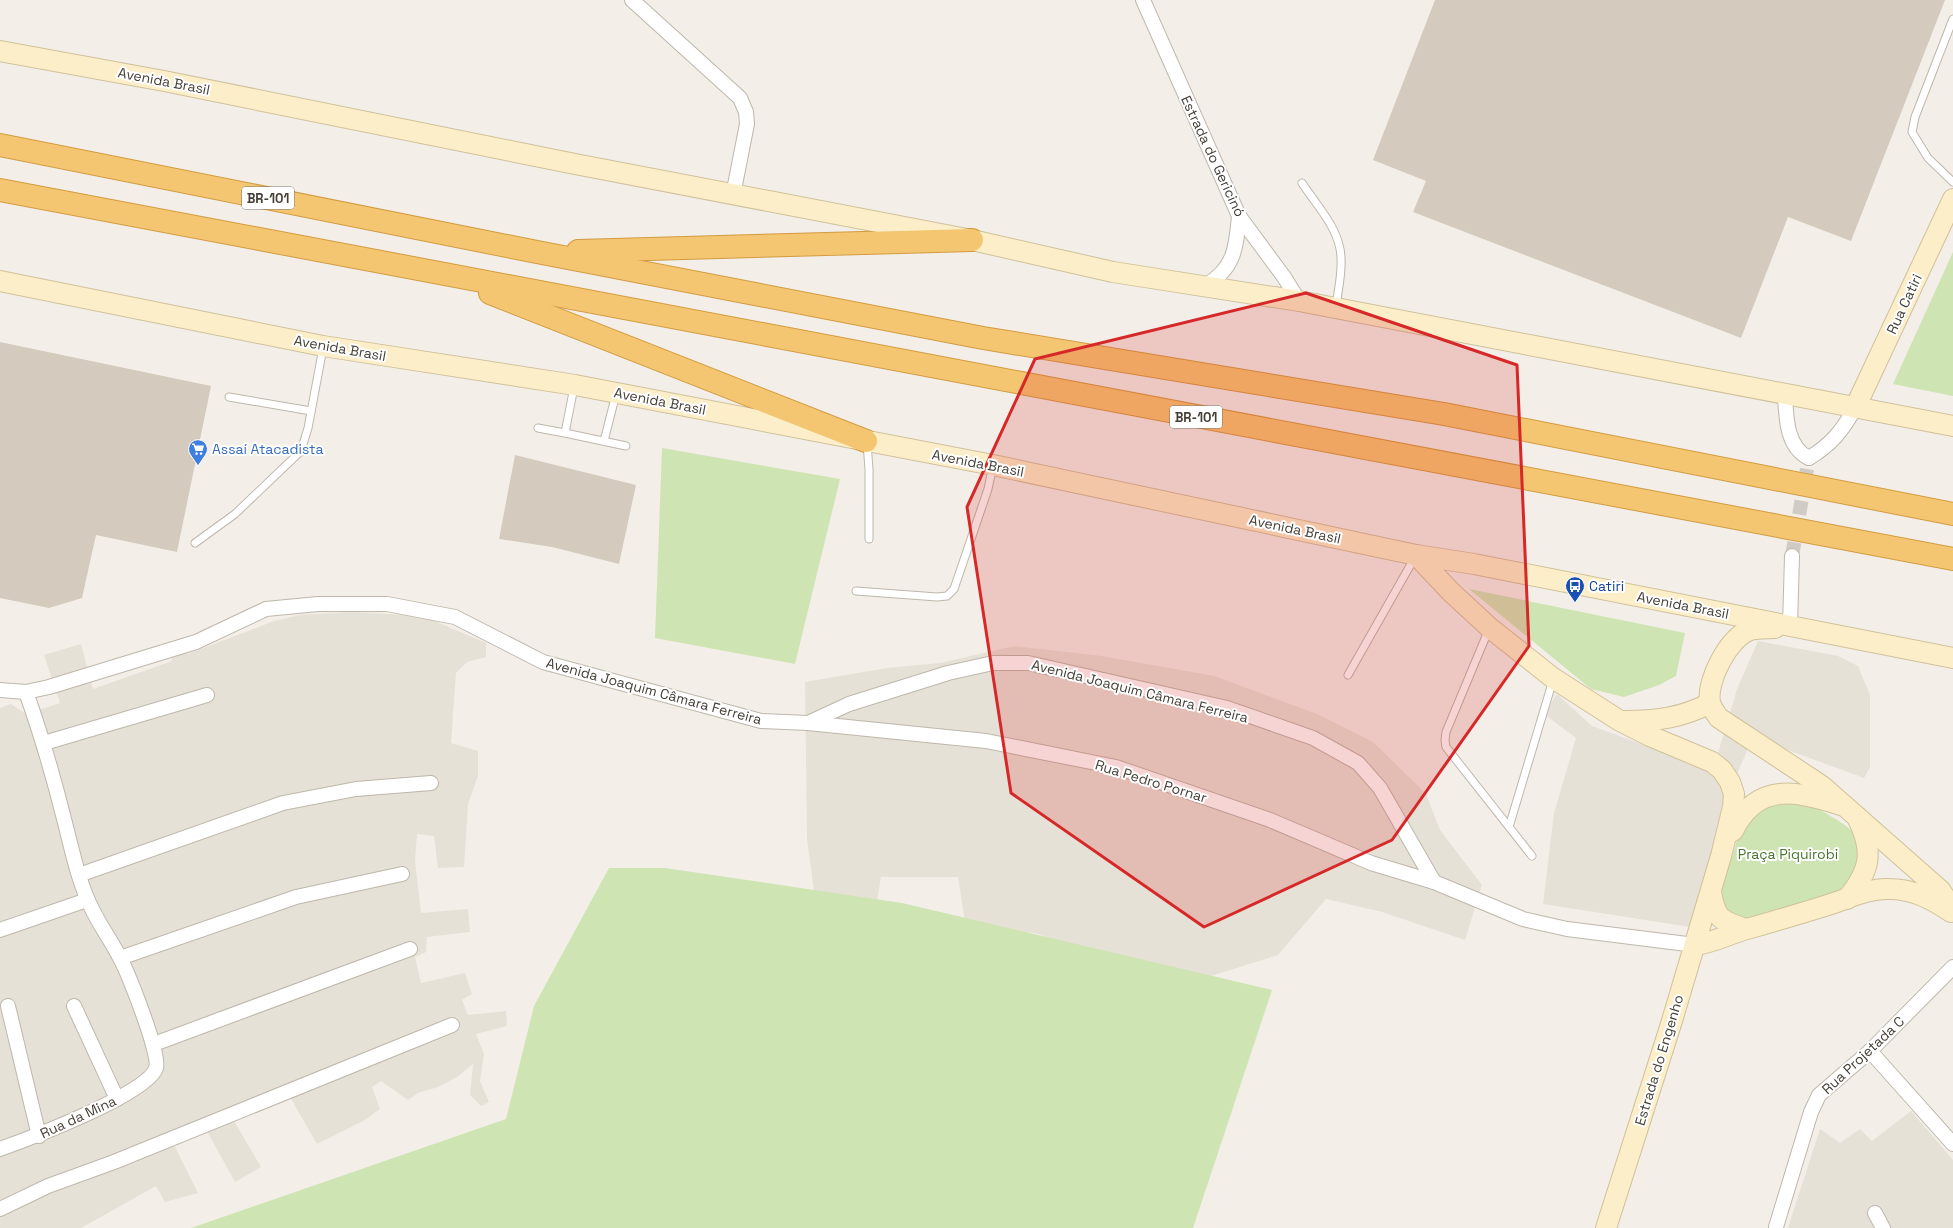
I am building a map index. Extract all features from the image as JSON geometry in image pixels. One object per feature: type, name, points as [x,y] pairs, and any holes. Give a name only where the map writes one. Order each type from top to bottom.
[{"type":"highway","name":"BR-101","points":[[0,145],[537,252],[983,338],[1444,414],[1953,514]]},
{"type":"highway","name":"BR-101","points":[[0,190],[1953,559]]},
{"type":"highway","points":[[537,252],[972,240]]},
{"type":"highway","points":[[440,274],[866,441]]},
{"type":"main road","name":"Avenida Brasil","points":[[0,51],[172,83],[733,195],[972,240],[1113,272],[1299,301],[1953,426]]},
{"type":"main road","name":"Rua Catiri","points":[[1855,408],[1953,200]]},
{"type":"main road","name":"Avenida Brasil","points":[[0,281],[323,346],[575,385],[993,465],[1416,555],[1474,564],[1953,658]]},
{"type":"main road","points":[[1416,555],[1451,592],[1490,628],[1553,678],[1620,721],[1650,736],[1712,762],[1722,770],[1730,782],[1734,794],[1733,807],[1711,891],[1716,915],[1726,923],[1746,929]]},
{"type":"main road","points":[[1790,626],[1750,630],[1737,638],[1727,650],[1716,672],[1711,689],[1710,703],[1718,718],[1822,786],[1875,830],[1940,890],[1953,909]]},
{"type":"main road","points":[[1620,721],[1652,721],[1675,717],[1694,712],[1710,703]]},
{"type":"main road","points":[[1721,856],[1739,817],[1749,806],[1762,798],[1776,794],[1794,794],[1821,799],[1854,813],[1866,836],[1868,856],[1866,871],[1859,885],[1847,899]]},
{"type":"main road","points":[[1695,945],[1798,915],[1871,891],[1888,888],[1906,890],[1931,898],[1953,913]]},
{"type":"main road","name":"Estrada do Engenho","points":[[1606,1228],[1711,891]]},
{"type":"street","points":[[632,0],[740,98],[746,112],[747,124],[733,195]]},
{"type":"street","name":"Estrada do Gericinó","points":[[1143,0],[1238,216],[1284,277],[1299,301]]},
{"type":"street","points":[[1205,286],[1224,272],[1230,261],[1236,241],[1238,216]]},
{"type":"street","points":[[1784,394],[1786,420],[1790,433],[1796,448],[1808,463],[1832,442],[1845,425],[1855,408]]},
{"type":"street","points":[[1790,626],[1792,556]]},
{"type":"street","name":"Avenida Joaquim Câmara Ferreira","points":[[0,690],[26,692],[49,687],[196,642],[266,609],[318,604],[387,604],[454,617],[543,662],[761,721],[808,723],[850,704],[948,673],[993,663],[1028,663],[1227,708],[1313,738],[1358,763],[1380,788],[1434,882]]},
{"type":"street","points":[[26,692],[44,743],[87,900],[120,958],[154,1044],[410,949]]},
{"type":"street","points":[[44,743],[207,695]]},
{"type":"street","name":"Rua Pedro Pornar","points":[[808,723],[986,741],[1116,766],[1270,820],[1371,862],[1434,882],[1523,919],[1568,929],[1695,945]]},
{"type":"street","points":[[79,875],[283,803],[356,789],[431,783]]},
{"type":"street","points":[[120,958],[296,897],[402,874]]},
{"type":"street","points":[[0,930],[87,900]]},
{"type":"street","name":"Rua Projetada C","points":[[1776,1227],[1811,1112],[1819,1095],[1870,1052],[1953,967]]},
{"type":"street","points":[[8,1006],[39,1136]]},
{"type":"street","points":[[74,1006],[117,1100]]},
{"type":"street","points":[[0,1209],[48,1186],[114,1162],[452,1025]]},
{"type":"street","name":"Rua da Mina","points":[[0,1149],[39,1136],[117,1100],[152,1076],[158,1061],[154,1044]]},
{"type":"street","points":[[1870,1052],[1953,1144]]},
{"type":"street","points":[[1875,1213],[1883,1228]]},
{"type":"lane","points":[[1953,19],[1915,116],[1912,132],[1928,158],[1953,182]]},
{"type":"lane","points":[[1302,183],[1334,230],[1339,242],[1341,260],[1336,308]]},
{"type":"lane","points":[[195,543],[236,514],[302,451],[323,346]]},
{"type":"lane","points":[[565,433],[575,385]]},
{"type":"lane","points":[[604,441],[616,393]]},
{"type":"lane","points":[[229,397],[311,411]]},
{"type":"lane","points":[[538,428],[626,446]]},
{"type":"lane","points":[[866,441],[869,469],[869,539]]},
{"type":"lane","points":[[856,591],[937,597],[947,596],[954,589],[988,489],[993,465]]},
{"type":"lane","points":[[1348,675],[1416,555]]},
{"type":"lane","points":[[1490,628],[1444,740],[1446,747],[1532,856]]},
{"type":"lane","points":[[1508,827],[1553,678]]},
{"type":"highlighted area","points":[[1306,293],[1517,365],[1529,646],[1392,840],[1204,927],[1011,793],[967,507],[1035,359]]},
{"type":"shaded area","points":[[351,612],[423,616],[486,643],[486,657],[467,662],[456,673],[451,743],[478,751],[478,776],[468,804],[464,867],[438,868],[434,836],[417,834],[415,861],[421,913],[468,909],[470,932],[427,937],[426,952],[415,957],[421,983],[465,973],[472,994],[462,1000],[468,1015],[506,1011],[507,1026],[476,1034],[484,1054],[480,1081],[489,1102],[481,1106],[470,1095],[473,1064],[457,1077],[438,1087],[418,1093],[408,1100],[381,1081],[372,1087],[380,1109],[365,1120],[317,1144],[290,1097],[233,1119],[261,1167],[235,1182],[203,1124],[172,1141],[198,1193],[165,1202],[156,1186],[81,1228],[0,1228],[0,708],[11,704],[26,714],[60,703],[44,655],[81,644],[93,689],[172,661],[171,654],[184,650],[188,654],[274,621],[300,615]]},
{"type":"shaded area","points":[[1758,641],[1838,656],[1858,666],[1870,695],[1870,767],[1864,778],[1777,746],[1754,735],[1730,790],[1690,927],[1543,904],[1554,813],[1576,738],[1544,714],[1557,694],[1592,726],[1713,770],[1737,689]]},
{"type":"shaded area","points":[[1014,646],[1101,656],[1214,676],[1317,714],[1373,742],[1426,794],[1440,830],[1482,885],[1465,940],[1382,912],[1326,899],[1278,955],[1166,990],[1065,943],[1035,933],[982,927],[965,922],[958,877],[881,877],[872,931],[818,920],[807,839],[805,682],[887,668],[940,663]]},
{"type":"shaded area","points":[[1911,1111],[1953,1160],[1953,1228],[1788,1228],[1820,1129],[1840,1143],[1860,1129],[1872,1141]]},
{"type":"green space","points":[[1953,252],[1953,396],[1893,384]]},
{"type":"green space","points":[[662,448],[840,479],[795,664],[655,638]]},
{"type":"green space","points":[[1469,589],[1685,633],[1676,676],[1659,685],[1624,697],[1591,689]]},
{"type":"green space","name":"Praça Piquirobi","points":[[1765,803],[1805,803],[1822,811],[1843,824],[1852,831],[1857,839],[1859,856],[1857,865],[1848,881],[1835,894],[1754,920],[1730,916],[1719,897],[1742,825]]},
{"type":"green space","points":[[609,868],[665,868],[902,903],[1272,990],[1193,1228],[191,1228],[506,1119],[534,1006]]},
{"type":"building","points":[[1435,0],[1945,0],[1851,241],[1788,217],[1741,338],[1413,212],[1426,181],[1373,160]]},
{"type":"building","points":[[0,342],[211,386],[177,552],[96,535],[82,598],[49,608],[0,598]]},
{"type":"building","points":[[515,455],[636,485],[619,564],[552,547],[499,539]]},
{"type":"tunnel","points":[[1792,556],[1807,469]]},
{"type":"place","name":"Assaí Atacadista","points":[[198,466]]},
{"type":"place","name":"Catiri","points":[[1575,603]]}]
